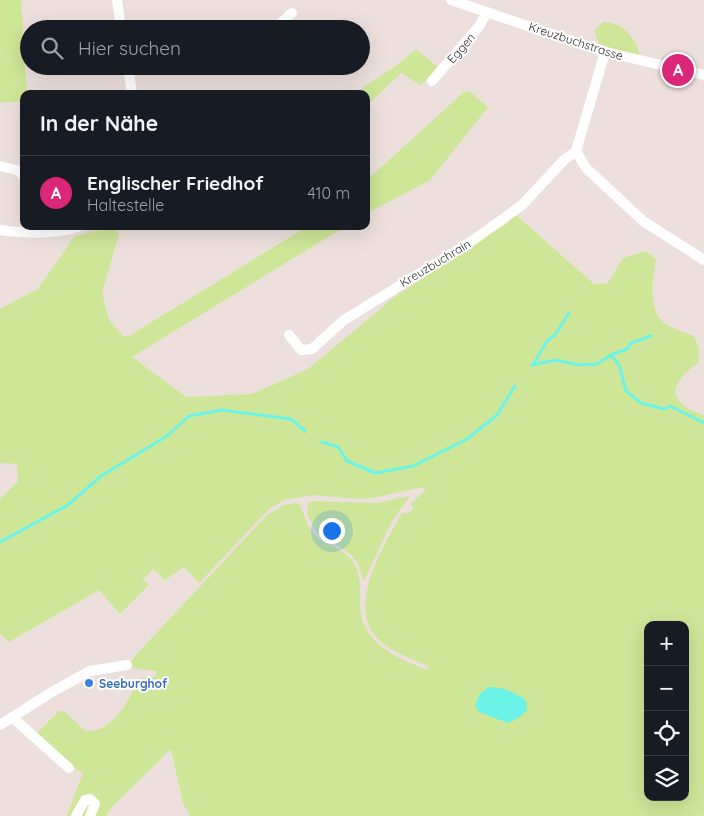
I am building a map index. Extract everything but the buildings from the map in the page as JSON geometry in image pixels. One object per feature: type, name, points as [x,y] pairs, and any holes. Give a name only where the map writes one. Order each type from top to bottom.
[{"type":"street","points":[[117,0],[120,20]]},
{"type":"street","name":"Kreuzbuchstrasse","points":[[451,0],[605,52],[704,75]]},
{"type":"street","name":"Eggen","points":[[432,81],[480,25],[487,12]]},
{"type":"street","points":[[284,20],[292,13]]},
{"type":"street","points":[[605,52],[576,151],[586,168],[643,221],[704,260]]},
{"type":"street","points":[[129,75],[131,90]]},
{"type":"street","name":"Kreuzbuchrain","points":[[288,335],[302,350],[312,349],[344,320],[472,241],[522,205],[564,160],[576,151]]},
{"type":"street","points":[[0,166],[17,170],[20,173]]},
{"type":"street","points":[[0,230],[25,233],[44,230]]},
{"type":"street","points":[[0,725],[52,692],[90,671],[127,664]]},
{"type":"street","points":[[13,718],[69,768]]},
{"type":"street","points":[[76,816],[85,800],[90,798],[94,804],[90,816]]},
{"type":"green space","points":[[0,0],[21,0],[22,20],[20,20],[20,75],[26,75],[27,90],[20,90],[20,101],[0,103]]},
{"type":"green space","points":[[603,22],[616,25],[627,32],[632,37],[640,56],[601,45],[596,38],[595,30]]},
{"type":"green space","points":[[416,49],[439,68],[421,85],[401,73],[370,102],[370,90],[361,90],[362,88],[396,66]]},
{"type":"green space","points":[[469,91],[488,107],[430,180],[370,212],[370,177],[464,92]]},
{"type":"green space","points":[[516,215],[594,284],[608,283],[623,258],[646,251],[656,259],[653,300],[658,315],[668,325],[694,336],[699,349],[699,362],[682,378],[677,385],[676,392],[677,398],[683,404],[691,410],[704,415],[704,816],[190,816],[183,803],[171,749],[113,806],[106,816],[67,816],[83,772],[77,770],[37,733],[59,711],[64,711],[84,730],[99,729],[113,720],[120,713],[132,691],[141,688],[141,678],[154,677],[157,671],[133,668],[129,665],[134,657],[267,515],[284,505],[296,503],[300,505],[306,522],[313,533],[346,554],[354,563],[359,578],[362,618],[366,629],[373,639],[393,654],[427,670],[428,666],[382,643],[368,624],[365,609],[371,575],[386,541],[402,513],[410,513],[413,508],[411,503],[426,490],[422,487],[373,498],[358,499],[312,495],[284,500],[269,509],[199,583],[184,567],[165,580],[153,569],[143,579],[149,585],[120,614],[99,590],[9,642],[0,633],[0,499],[18,481],[17,464],[0,463],[0,309],[38,289],[74,237],[99,230],[116,230],[119,234],[102,293],[109,320],[123,336],[129,336],[301,230],[339,230],[132,357],[186,397],[252,394],[308,369],[396,296],[506,224]]},
{"type":"green space","points":[[410,496],[392,521],[364,581],[357,562],[350,554],[316,531],[307,514],[308,504],[313,501],[377,503]]},
{"type":"water","points":[[488,687],[503,689],[517,695],[526,701],[527,710],[520,717],[508,723],[479,712],[475,706],[479,695]]},
{"type":"waterway","points":[[533,365],[547,341],[555,335],[569,313]]},
{"type":"waterway","points":[[532,365],[555,360],[580,365],[597,364],[611,355],[627,349],[631,343],[651,336]]},
{"type":"waterway","points":[[611,355],[619,365],[626,391],[641,403],[664,409],[670,406],[704,423]]},
{"type":"waterway","points":[[322,442],[338,447],[347,461],[375,473],[413,466],[467,439],[497,415],[515,386]]},
{"type":"waterway","points":[[0,542],[68,505],[101,476],[167,436],[189,416],[222,410],[291,419],[305,431]]},
{"type":"place","name":"Englischer Friedhof","points":[[678,70]]},
{"type":"place","name":"Seeburghof","points":[[89,683]]}]
